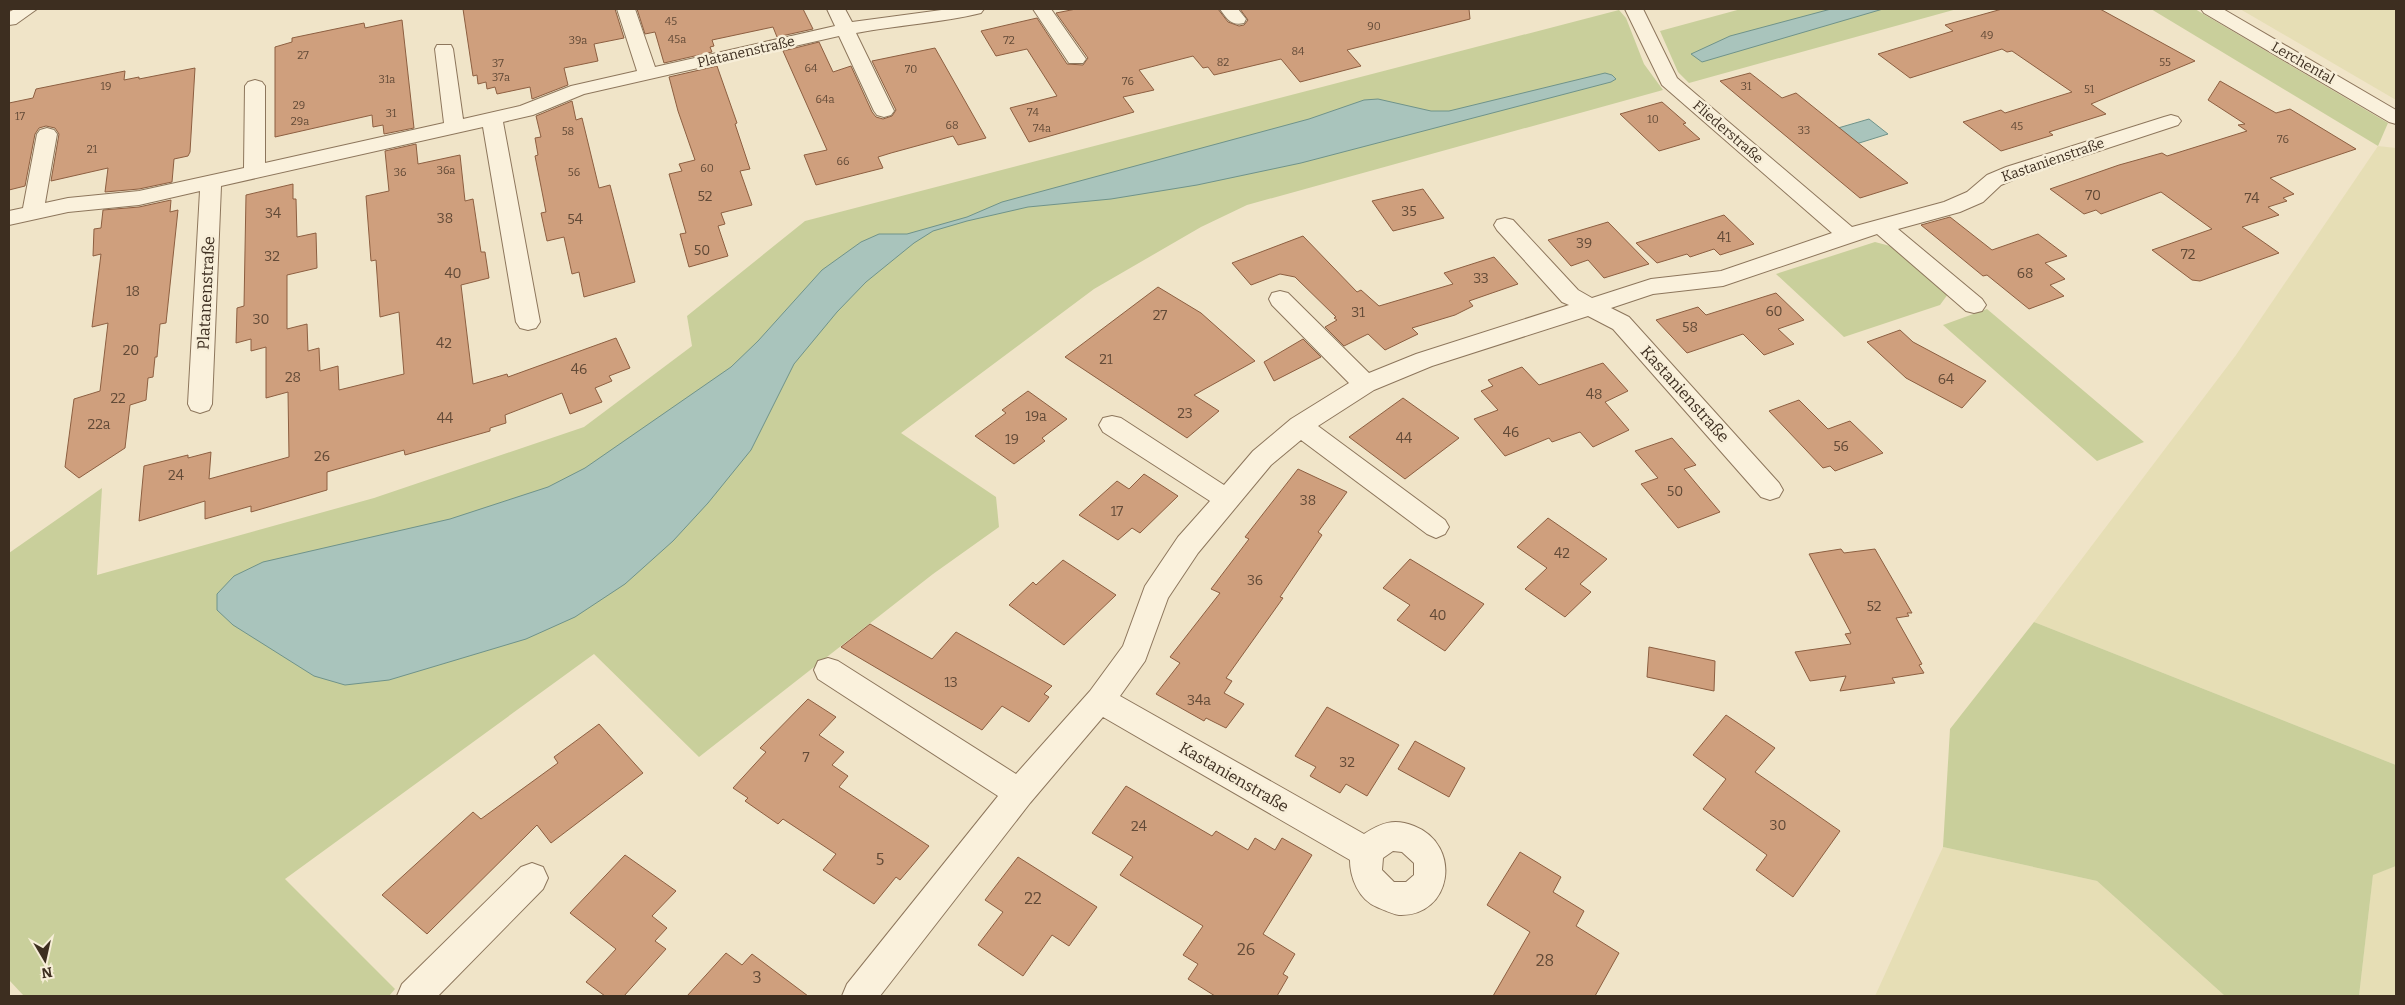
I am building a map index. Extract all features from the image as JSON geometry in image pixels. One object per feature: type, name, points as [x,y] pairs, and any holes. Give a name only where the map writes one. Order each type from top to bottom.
[{"type":"street","points":[[9,20],[28,9]]},
{"type":"street","points":[[626,9],[648,74]]},
{"type":"street","points":[[836,9],[884,111]]},
{"type":"street","name":"Platanenstraße","points":[[9,218],[33,212],[139,198],[526,111],[578,90],[845,29],[890,21],[936,17],[975,9]]},
{"type":"street","points":[[1042,9],[1076,59]]},
{"type":"street","name":"Fliederstraße","points":[[1634,9],[1648,34],[1661,69],[1669,81],[1848,235]]},
{"type":"street","name":"Lerchental","points":[[2210,9],[2396,118]]},
{"type":"street","points":[[444,49],[454,126]]},
{"type":"street","points":[[254,171],[255,86]]},
{"type":"street","points":[[492,118],[528,322]]},
{"type":"street","name":"Kastanienstraße","points":[[859,996],[1019,793],[1100,700],[1135,652],[1155,594],[1188,545],[1262,458],[1300,426],[1366,384],[1424,360],[1651,287],[1723,278],[1848,235],[1883,228],[1952,207],[1975,197],[1994,180],[2013,172],[2171,121]]},
{"type":"street","points":[[33,212],[47,134]]},
{"type":"street","name":"Platanenstraße","points":[[200,404],[211,181]]},
{"type":"street","name":"Kastanienstraße","points":[[1505,225],[1570,296],[1621,323],[1770,490]]},
{"type":"street","points":[[1883,228],[1974,305]]},
{"type":"street","points":[[1280,300],[1366,384]]},
{"type":"street","points":[[1112,425],[1226,499]]},
{"type":"street","points":[[1300,426],[1436,527]]},
{"type":"street","points":[[828,670],[1019,793]]},
{"type":"street","name":"Kastanienstraße","points":[[1100,700],[1367,853]]},
{"type":"street","points":[[414,996],[532,878]]},
{"type":"shaded area","points":[[2240,9],[2396,9],[2396,100]]},
{"type":"shaded area","points":[[2378,146],[2396,148],[2396,765],[2034,622],[2236,355]]},
{"type":"shaded area","points":[[1943,847],[2097,881],[2225,996],[1875,996]]},
{"type":"shaded area","points":[[2396,866],[2396,996],[2359,996],[2373,874]]},
{"type":"green space","points":[[1741,9],[1957,9],[1689,83],[1678,72],[1660,31]]},
{"type":"green space","points":[[2151,9],[2195,9],[2388,123],[2378,146]]},
{"type":"green space","points":[[1619,10],[1626,18],[1644,64],[1663,90],[1247,205],[1201,227],[1094,289],[901,433],[996,497],[999,527],[933,574],[699,757],[594,654],[285,879],[395,989],[389,996],[24,996],[9,980],[9,553],[102,488],[97,575],[374,498],[584,427],[692,346],[687,316],[805,221]]},
{"type":"green space","points":[[1875,242],[1894,247],[1948,294],[1940,305],[1844,337],[1776,274]]},
{"type":"green space","points":[[1987,309],[2144,442],[2097,461],[1943,325]]},
{"type":"green space","points":[[2034,622],[2396,765],[2396,866],[2373,875],[2359,996],[2225,996],[2097,881],[1943,847],[1950,729]]},
{"type":"water","points":[[1831,9],[1883,9],[1702,62],[1691,54],[1730,36]]},
{"type":"water","points":[[1605,73],[1612,75],[1616,79],[1611,82],[1301,163],[1197,185],[1111,199],[1028,207],[933,231],[914,243],[866,282],[837,312],[794,364],[751,450],[708,503],[673,541],[625,584],[575,617],[526,639],[389,680],[345,685],[314,676],[233,625],[217,610],[217,594],[234,576],[263,562],[450,519],[548,487],[585,468],[731,367],[758,341],[822,270],[861,242],[879,234],[907,234],[967,217],[1002,202],[1309,119],[1364,100],[1378,99],[1431,111],[1449,111]]},
{"type":"water","points":[[1869,119],[1888,134],[1856,144],[1838,128]]},
{"type":"building","points":[[463,9],[615,9],[624,38],[594,44],[598,61],[564,68],[568,85],[532,99],[530,87],[497,94],[495,87],[487,89],[486,82],[478,84],[477,75],[473,76]]},
{"type":"building","points":[[637,9],[803,9],[813,29],[777,37],[773,27],[712,40],[714,46],[710,47],[712,52],[664,63],[655,32],[645,34]]},
{"type":"building","points":[[1076,9],[1218,9],[1228,22],[1239,26],[1244,25],[1248,20],[1240,9],[1469,9],[1470,19],[1347,50],[1361,66],[1300,82],[1281,59],[1214,75],[1208,67],[1203,68],[1193,56],[1139,70],[1154,90],[1123,97],[1134,112],[1029,142],[1010,108],[1057,96],[1027,49],[996,56],[981,31],[1037,18],[1067,64],[1083,65],[1088,58],[1056,13]]},
{"type":"building","points":[[2002,9],[2100,9],[2195,61],[2091,104],[2106,114],[2049,132],[2053,135],[2001,151],[1963,122],[2001,110],[2005,113],[2072,92],[2012,51],[2007,52],[2002,49],[1910,78],[1878,54],[1953,31],[1945,25]]},
{"type":"building","points":[[402,20],[414,128],[384,134],[383,125],[373,127],[372,115],[275,137],[275,47],[292,42],[292,38],[364,23],[365,28]]},
{"type":"building","points":[[819,42],[833,72],[851,66],[872,112],[876,117],[883,119],[892,116],[896,110],[872,61],[935,48],[986,138],[958,145],[953,136],[891,153],[878,157],[883,168],[816,185],[804,155],[827,150],[783,51]]},
{"type":"building","points":[[717,66],[737,123],[735,124],[750,169],[740,171],[752,205],[721,213],[725,224],[718,226],[728,256],[689,267],[680,234],[686,233],[669,174],[682,171],[679,164],[695,160],[678,111],[669,77]]},
{"type":"building","points":[[195,68],[190,152],[188,156],[174,159],[172,182],[139,189],[105,192],[108,168],[51,181],[59,134],[55,128],[46,126],[39,128],[35,134],[25,186],[9,190],[9,103],[33,98],[36,89],[125,71],[124,80],[139,77],[139,79]]},
{"type":"building","points":[[1750,73],[1782,98],[1796,93],[1908,183],[1860,198],[1720,81]]},
{"type":"building","points":[[2220,81],[2276,113],[2290,109],[2356,149],[2270,178],[2294,194],[2283,198],[2287,201],[2268,207],[2279,215],[2242,227],[2279,253],[2200,281],[2192,280],[2152,250],[2212,229],[2161,192],[2101,214],[2096,210],[2084,214],[2050,189],[2119,165],[2162,153],[2167,156],[2247,131],[2238,125],[2245,124],[2208,100]]},
{"type":"building","points":[[572,101],[576,120],[582,118],[599,188],[610,185],[635,282],[584,297],[579,272],[572,274],[564,237],[547,241],[541,213],[546,212],[535,156],[538,155],[535,138],[541,137],[536,116]]},
{"type":"building","points":[[1662,102],[1686,123],[1683,124],[1700,139],[1659,151],[1620,114]]},
{"type":"building","points":[[416,144],[418,164],[460,155],[465,201],[473,199],[481,252],[485,252],[489,278],[461,285],[473,384],[507,374],[508,377],[616,338],[630,368],[609,376],[612,381],[595,388],[602,402],[570,414],[562,393],[505,415],[506,423],[490,428],[490,431],[405,455],[404,450],[327,472],[327,490],[251,512],[251,506],[205,519],[205,501],[139,521],[144,466],[188,455],[188,458],[211,452],[209,479],[289,457],[288,392],[266,398],[266,347],[251,351],[251,339],[236,343],[237,308],[244,306],[246,195],[293,184],[293,199],[296,199],[297,237],[316,233],[317,268],[287,275],[287,329],[307,324],[308,351],[319,348],[320,371],[338,366],[339,390],[404,374],[399,312],[380,317],[376,260],[371,261],[366,196],[389,191],[385,151]]},
{"type":"building","points":[[1423,189],[1444,218],[1393,231],[1372,201]]},
{"type":"building","points":[[171,200],[170,212],[178,210],[166,323],[160,324],[157,357],[155,357],[153,377],[148,378],[146,400],[130,405],[125,448],[79,478],[65,467],[74,399],[100,391],[108,323],[92,327],[101,254],[93,256],[94,229],[101,228],[103,210],[139,207]]},
{"type":"building","points":[[1724,215],[1754,244],[1720,255],[1714,249],[1690,257],[1687,254],[1657,263],[1636,243]]},
{"type":"building","points":[[1950,217],[1992,250],[2038,234],[2067,256],[2045,263],[2065,279],[2050,285],[2064,296],[2029,309],[1987,275],[1983,276],[1921,225]]},
{"type":"building","points":[[1608,222],[1649,264],[1604,278],[1588,260],[1571,266],[1548,240]]},
{"type":"building","points":[[1303,236],[1357,292],[1361,290],[1379,306],[1453,284],[1444,273],[1494,257],[1518,284],[1469,301],[1473,306],[1455,315],[1412,328],[1418,334],[1385,350],[1368,334],[1344,346],[1325,327],[1337,320],[1334,318],[1336,317],[1295,277],[1280,274],[1251,285],[1232,263]]},
{"type":"building","points":[[1158,287],[1201,313],[1255,361],[1194,395],[1219,411],[1187,438],[1065,357]]},
{"type":"building","points":[[1776,293],[1804,320],[1778,329],[1794,344],[1764,355],[1743,334],[1687,353],[1656,320],[1698,307],[1706,315]]},
{"type":"building","points":[[1900,330],[1913,342],[1986,381],[1962,408],[1906,378],[1867,342]]},
{"type":"building","points":[[1303,339],[1321,357],[1274,381],[1264,362]]},
{"type":"building","points":[[1603,363],[1628,391],[1605,402],[1629,430],[1593,447],[1580,432],[1552,442],[1549,438],[1505,456],[1474,419],[1498,410],[1481,391],[1493,386],[1488,380],[1522,367],[1539,385]]},
{"type":"building","points":[[1028,391],[1067,419],[1042,438],[1045,441],[1014,464],[975,436],[1006,413],[1002,410]]},
{"type":"building","points":[[1403,398],[1459,438],[1405,479],[1349,437]]},
{"type":"building","points":[[1799,400],[1828,429],[1850,421],[1883,453],[1835,471],[1830,466],[1823,468],[1769,411]]},
{"type":"building","points":[[1672,438],[1696,465],[1684,469],[1720,512],[1678,528],[1641,484],[1658,478],[1635,451]]},
{"type":"building","points":[[1298,469],[1347,492],[1318,532],[1322,535],[1280,597],[1283,598],[1226,678],[1232,681],[1224,693],[1244,704],[1226,728],[1206,718],[1204,721],[1156,694],[1180,663],[1170,657],[1220,593],[1211,589],[1249,539],[1245,537]]},
{"type":"building","points":[[1144,474],[1178,496],[1140,533],[1132,528],[1118,540],[1079,515],[1117,481],[1129,489]]},
{"type":"building","points":[[1548,518],[1607,559],[1580,584],[1591,592],[1565,617],[1525,589],[1547,568],[1517,547]]},
{"type":"building","points":[[1841,549],[1844,553],[1875,549],[1912,613],[1907,613],[1909,616],[1896,618],[1922,664],[1919,665],[1924,673],[1892,678],[1895,683],[1840,691],[1846,676],[1810,681],[1795,652],[1851,644],[1845,634],[1851,633],[1809,554]]},
{"type":"building","points":[[1410,559],[1484,604],[1445,651],[1397,620],[1410,605],[1383,588]]},
{"type":"building","points":[[1063,560],[1116,595],[1064,645],[1009,605],[1033,582],[1036,585]]},
{"type":"building","points":[[870,624],[932,659],[956,632],[1052,686],[1044,694],[1049,697],[1029,722],[1002,706],[982,730],[841,647]]},
{"type":"building","points":[[1649,647],[1715,661],[1714,691],[1647,677]]},
{"type":"building","points":[[808,699],[836,717],[819,735],[844,752],[832,765],[848,776],[839,787],[929,846],[900,880],[896,877],[874,904],[823,870],[836,854],[783,819],[778,824],[745,801],[748,798],[733,788],[766,752],[760,748]]},
{"type":"building","points":[[1327,707],[1399,745],[1367,796],[1346,784],[1340,793],[1310,776],[1316,767],[1295,756]]},
{"type":"building","points":[[1726,715],[1775,748],[1755,772],[1840,831],[1793,897],[1756,870],[1767,855],[1703,809],[1726,779],[1693,755]]},
{"type":"building","points":[[599,724],[643,773],[551,843],[537,825],[427,934],[382,895],[473,812],[481,819],[558,763],[554,757]]},
{"type":"building","points":[[1415,741],[1465,768],[1449,797],[1398,769]]},
{"type":"building","points":[[1126,786],[1212,836],[1216,831],[1248,850],[1255,838],[1275,850],[1282,838],[1312,855],[1263,934],[1295,954],[1283,974],[1288,977],[1277,996],[1215,996],[1188,979],[1198,964],[1183,955],[1203,926],[1120,875],[1133,857],[1092,833]]},
{"type":"building","points":[[1520,852],[1561,877],[1553,892],[1584,911],[1576,926],[1619,953],[1595,996],[1493,996],[1530,932],[1487,905]]},
{"type":"building","points":[[625,855],[676,891],[652,916],[667,928],[655,941],[666,949],[624,996],[605,996],[586,982],[616,949],[570,913]]},
{"type":"building","points":[[1018,857],[1097,907],[1069,946],[1052,935],[1023,976],[978,945],[1003,912],[985,900]]},
{"type":"building","points":[[726,953],[742,965],[752,954],[808,996],[687,996]]}]
